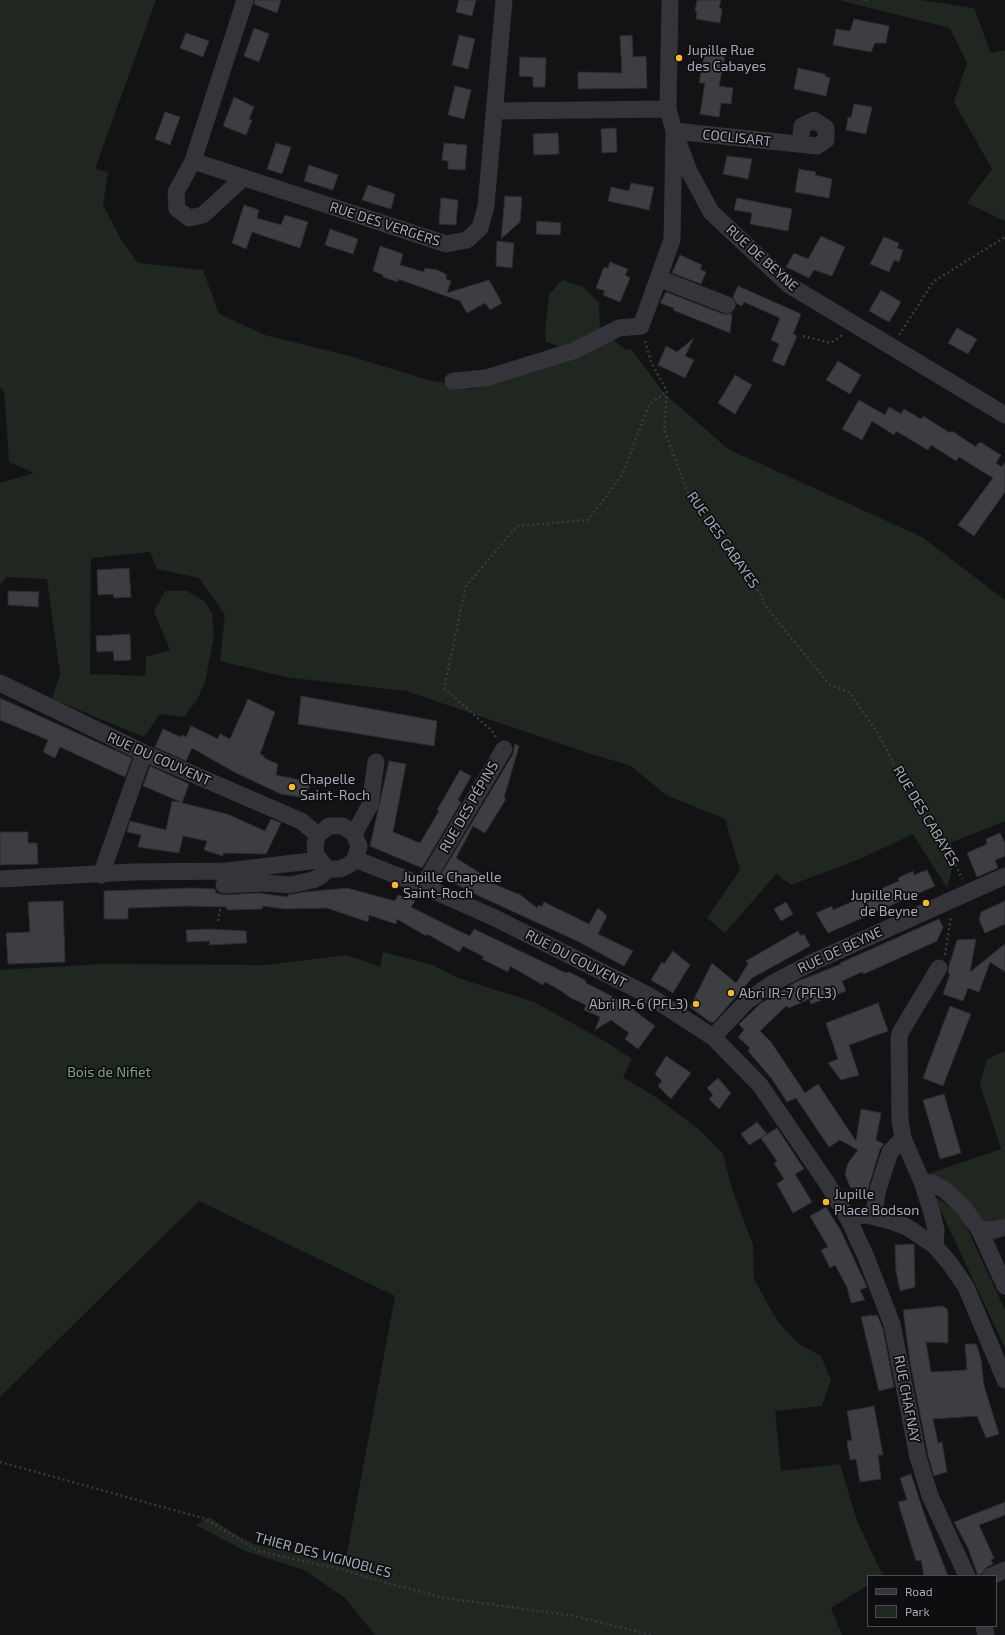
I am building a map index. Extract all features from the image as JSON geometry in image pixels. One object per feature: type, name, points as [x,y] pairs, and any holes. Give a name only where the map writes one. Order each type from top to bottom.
[{"type":"street","points":[[243,178],[203,215],[189,218],[177,209],[176,192],[193,161],[245,0]]},
{"type":"street","name":"RUE DES VERGERS","points":[[193,161],[446,244],[467,240],[480,228],[486,206],[496,111],[504,0]]},
{"type":"street","name":"RUE DE BEYNE","points":[[670,0],[668,109],[674,131],[689,171],[711,212],[789,285],[1005,415]]},
{"type":"street","points":[[496,111],[668,109]]},
{"type":"street","points":[[453,381],[486,378],[573,351],[619,328],[641,326],[672,240],[674,131]]},
{"type":"street","name":"COCLISART","points":[[674,131],[800,144]]},
{"type":"street","points":[[658,278],[727,305]]},
{"type":"street","name":"RUE DU COUVENT","points":[[0,683],[144,753],[300,821],[318,835]]},
{"type":"street","name":"RUE DES PÉPINS","points":[[423,886],[504,749]]},
{"type":"street","points":[[101,875],[144,753]]},
{"type":"street","points":[[354,834],[370,804],[376,762]]},
{"type":"street","points":[[0,879],[101,875],[132,872],[227,871],[323,864],[340,869],[349,865],[355,859],[359,846],[354,834],[343,826],[329,826],[318,835],[314,844],[323,864],[321,876],[313,880],[290,885],[265,883],[224,885]]},
{"type":"street","name":"RUE DU COUVENT","points":[[355,859],[423,886],[495,918],[648,995],[713,1037],[760,1085],[827,1183],[849,1220]]},
{"type":"street","name":"RUE DE BEYNE","points":[[713,1037],[747,1001],[773,983],[811,963],[1005,876]]},
{"type":"street","points":[[936,1246],[936,1230],[922,1182],[903,1138],[900,1120],[898,1039],[900,1033],[942,962]]},
{"type":"street","points":[[873,1216],[878,1189],[890,1152],[903,1138]]},
{"type":"street","points":[[922,1182],[932,1183],[944,1190],[963,1207],[979,1229],[1005,1286]]},
{"type":"street","points":[[849,1220],[857,1216],[873,1216],[907,1227],[936,1246],[966,1287],[1005,1380]]},
{"type":"street","name":"RUE CHAFNAY","points":[[849,1220],[866,1257],[892,1324],[918,1457],[930,1496],[967,1575]]},
{"type":"street","points":[[979,1229],[993,1230],[1005,1227]]},
{"type":"street","points":[[993,1575],[1005,1570]]},
{"type":"path","points":[[891,347],[933,282],[1005,237]]},
{"type":"path","points":[[803,336],[831,343],[843,334],[851,322]]},
{"type":"path","points":[[504,749],[491,730],[444,688],[466,586],[517,526],[588,520],[621,477],[649,405],[667,391],[651,362],[641,326]]},
{"type":"path","name":"RUE DES CABAYES","points":[[667,391],[664,429],[689,496],[751,579],[762,597],[763,603],[830,684],[850,693],[878,733],[912,800],[947,846],[961,895]]},
{"type":"path","points":[[218,921],[224,885]]},
{"type":"path","points":[[942,962],[961,895]]},
{"type":"path","name":"THIER DES VIGNOBLES","points":[[0,1462],[206,1519],[258,1551],[344,1570],[445,1598],[574,1616],[651,1635]]},
{"type":"green space","points":[[0,0],[156,0],[95,169],[108,172],[103,205],[122,241],[138,263],[203,270],[219,314],[265,335],[350,356],[425,379],[472,389],[560,361],[560,347],[546,342],[545,332],[549,295],[562,280],[583,287],[599,302],[600,330],[625,349],[632,350],[664,393],[728,449],[922,537],[1005,600],[1005,821],[950,843],[956,853],[947,888],[913,834],[862,858],[791,885],[776,874],[725,933],[707,918],[740,870],[725,819],[666,795],[631,766],[588,753],[406,691],[285,677],[220,661],[225,615],[199,578],[157,569],[150,552],[91,558],[90,674],[145,676],[146,657],[170,650],[154,611],[165,591],[187,591],[204,601],[212,613],[214,637],[205,682],[197,700],[184,717],[160,714],[144,737],[52,699],[60,674],[47,579],[6,577],[0,585],[0,483],[34,473],[9,462],[4,392],[0,387]]},
{"type":"green space","points":[[839,0],[920,0],[974,8],[991,53],[1005,50],[1005,221],[967,203],[992,169],[954,102],[967,63],[950,28]]},
{"type":"green space","name":"Bois de Nifiet","points":[[383,952],[433,965],[458,978],[534,1002],[608,1043],[632,1059],[623,1077],[657,1098],[701,1131],[723,1154],[731,1186],[753,1245],[754,1279],[778,1322],[799,1344],[821,1356],[831,1380],[822,1406],[775,1411],[781,1471],[840,1464],[857,1521],[883,1575],[867,1575],[867,1586],[831,1608],[842,1635],[375,1635],[345,1598],[304,1570],[245,1551],[196,1525],[209,1517],[240,1537],[257,1545],[345,1564],[395,1296],[199,1201],[0,1397],[0,970],[101,964],[266,965],[347,955],[380,967]]},
{"type":"green space","points":[[1005,1051],[1005,1236],[993,1240],[966,1202],[935,1175],[928,1174],[1001,1149],[980,1084],[987,1059]]},
{"type":"green space","points":[[934,1196],[960,1213],[1005,1310],[1005,1348]]},
{"type":"building","points":[[255,0],[281,0],[277,13],[254,4]]},
{"type":"building","points":[[459,0],[476,0],[472,16],[456,12]]},
{"type":"building","points":[[697,0],[721,0],[719,8],[722,9],[720,23],[696,19],[697,12],[695,11]]},
{"type":"building","points":[[854,19],[889,26],[886,43],[875,43],[871,52],[833,45],[836,29],[850,31]]},
{"type":"building","points":[[254,28],[269,34],[259,62],[244,56]]},
{"type":"building","points":[[186,33],[209,41],[203,57],[180,48]]},
{"type":"building","points":[[459,35],[475,39],[468,69],[452,65]]},
{"type":"building","points":[[632,35],[633,57],[646,56],[647,88],[578,89],[578,72],[622,73],[620,36]]},
{"type":"building","points":[[705,52],[725,55],[719,86],[733,88],[731,104],[721,103],[719,117],[700,114],[705,83],[699,83]]},
{"type":"building","points":[[520,57],[546,58],[545,87],[533,87],[533,77],[519,76]]},
{"type":"building","points":[[798,68],[825,74],[825,76],[830,78],[826,96],[794,89]]},
{"type":"building","points":[[455,86],[471,90],[464,119],[448,115]]},
{"type":"building","points":[[234,97],[254,107],[249,119],[252,120],[246,135],[223,126]]},
{"type":"building","points":[[854,104],[872,107],[866,134],[846,130],[848,117],[851,118]]},
{"type":"building","points":[[165,112],[180,117],[170,145],[155,139]]},
{"type":"building","points":[[616,128],[617,152],[602,153],[601,129]]},
{"type":"building","points":[[558,133],[559,154],[534,155],[533,134]]},
{"type":"building","points":[[276,143],[291,147],[282,174],[267,169]]},
{"type":"building","points":[[444,143],[467,145],[465,170],[448,169],[448,161],[442,160]]},
{"type":"building","points":[[727,156],[752,159],[748,179],[723,174]]},
{"type":"building","points":[[309,165],[338,175],[333,190],[304,181]]},
{"type":"building","points":[[799,169],[816,172],[815,175],[832,179],[829,198],[795,192]]},
{"type":"building","points":[[631,183],[654,187],[649,210],[608,201],[611,187],[629,191]]},
{"type":"building","points":[[368,185],[395,194],[391,209],[362,200]]},
{"type":"building","points":[[505,196],[522,197],[520,222],[501,239]]},
{"type":"building","points":[[441,198],[458,200],[456,225],[439,224]]},
{"type":"building","points":[[737,198],[792,209],[788,231],[750,224],[752,213],[734,210]]},
{"type":"building","points":[[244,205],[259,210],[257,218],[281,225],[285,215],[308,222],[300,248],[252,232],[246,249],[232,243]]},
{"type":"building","points":[[537,221],[561,223],[560,235],[536,234]]},
{"type":"building","points":[[330,229],[358,239],[353,254],[325,245]]},
{"type":"building","points":[[821,236],[845,247],[832,276],[814,270],[809,278],[786,267],[794,253],[808,259]]},
{"type":"building","points":[[884,237],[899,243],[897,248],[903,250],[899,262],[894,260],[889,272],[870,264]]},
{"type":"building","points":[[497,241],[514,243],[512,268],[496,266]]},
{"type":"building","points":[[380,246],[403,254],[400,265],[424,272],[425,268],[438,270],[447,275],[446,279],[451,281],[447,293],[489,280],[502,303],[490,310],[485,303],[467,313],[460,301],[398,279],[398,282],[383,277],[383,275],[373,271]]},
{"type":"building","points":[[680,255],[702,265],[700,269],[706,272],[701,284],[672,273]]},
{"type":"building","points":[[610,262],[628,269],[625,275],[630,278],[620,302],[603,295],[605,291],[596,288],[604,267],[608,268]]},
{"type":"building","points":[[738,286],[801,314],[793,334],[797,336],[784,366],[772,361],[779,344],[771,340],[780,318],[744,302],[742,306],[737,304],[733,297]]},
{"type":"building","points":[[881,290],[901,302],[889,322],[869,311]]},
{"type":"building","points":[[666,292],[723,314],[732,314],[730,333],[673,310],[674,308],[660,303]]},
{"type":"building","points":[[957,328],[977,339],[968,354],[948,343]]},
{"type":"building","points":[[694,338],[685,356],[694,360],[685,378],[658,365],[666,346],[677,352]]},
{"type":"building","points":[[838,361],[861,375],[850,394],[826,380]]},
{"type":"building","points":[[735,375],[752,385],[735,414],[718,403]]},
{"type":"building","points":[[859,400],[885,415],[889,407],[901,414],[904,409],[921,419],[923,416],[950,433],[952,431],[976,447],[978,443],[982,443],[1001,455],[996,463],[1002,467],[1005,462],[1005,492],[974,536],[958,525],[993,478],[959,457],[956,461],[931,445],[928,450],[896,431],[894,435],[872,421],[862,440],[842,429]]},
{"type":"building","points":[[129,568],[131,597],[114,598],[113,594],[98,595],[97,570]]},
{"type":"building","points":[[8,591],[39,592],[38,607],[8,605]]},
{"type":"building","points":[[130,634],[131,660],[114,661],[113,651],[97,652],[96,636]]},
{"type":"building","points":[[301,696],[437,721],[434,746],[298,724]]},
{"type":"building","points":[[0,698],[132,758],[125,777],[60,747],[55,758],[43,752],[48,740],[0,720]]},
{"type":"building","points":[[248,699],[275,712],[260,754],[264,756],[264,758],[278,764],[276,775],[310,782],[307,798],[281,794],[236,773],[192,748],[186,761],[155,747],[163,729],[181,737],[182,735],[186,737],[191,726],[218,739],[220,734],[230,739]]},
{"type":"building","points":[[515,744],[519,746],[504,798],[506,799],[485,833],[473,826],[456,858],[486,877],[484,880],[518,893],[537,908],[539,905],[542,907],[544,902],[589,924],[598,908],[607,916],[598,934],[633,951],[624,966],[577,941],[477,895],[440,876],[513,754]]},
{"type":"building","points":[[389,761],[406,764],[393,832],[420,843],[439,811],[437,810],[460,770],[471,776],[458,800],[461,802],[422,868],[370,846]]},
{"type":"building","points":[[150,766],[189,784],[182,803],[227,814],[265,831],[271,819],[281,823],[266,854],[223,853],[223,856],[204,850],[207,841],[183,836],[179,853],[138,847],[141,835],[127,832],[130,821],[166,830],[172,801],[181,802],[143,786]]},
{"type":"building","points":[[0,832],[28,832],[28,843],[37,843],[38,864],[0,865]]},
{"type":"building","points":[[1000,833],[1005,843],[1005,856],[995,860],[998,868],[977,877],[967,853],[987,844],[986,839]]},
{"type":"building","points":[[927,870],[935,886],[828,933],[816,913],[832,906],[833,910],[899,881],[898,878],[913,871],[914,875]]},
{"type":"building","points":[[191,888],[215,889],[216,893],[224,895],[258,893],[288,897],[288,895],[305,892],[347,888],[395,901],[398,895],[415,901],[411,907],[470,936],[474,929],[566,973],[569,972],[585,980],[586,983],[623,1002],[655,1026],[638,1049],[625,1039],[629,1033],[611,1020],[595,1030],[600,1017],[584,1010],[586,1005],[571,998],[558,989],[545,982],[543,985],[510,966],[508,972],[482,959],[484,957],[463,946],[459,952],[427,934],[426,936],[397,919],[396,924],[369,915],[368,922],[327,908],[285,909],[263,906],[262,909],[227,910],[227,907],[188,906],[128,908],[128,919],[104,919],[104,891]]},
{"type":"building","points":[[63,901],[65,962],[8,964],[6,933],[30,932],[28,902]]},
{"type":"building","points":[[1005,901],[1005,924],[985,933],[979,920],[981,912]]},
{"type":"building","points":[[786,902],[793,914],[781,921],[774,909]]},
{"type":"building","points":[[939,919],[943,927],[937,941],[864,974],[862,972],[842,981],[846,991],[811,1004],[809,999],[789,1008],[786,1006],[760,1031],[771,1042],[805,1093],[818,1084],[856,1141],[861,1109],[881,1113],[876,1140],[884,1144],[880,1149],[867,1192],[850,1187],[845,1174],[848,1163],[858,1150],[840,1140],[829,1147],[796,1098],[787,1102],[772,1079],[748,1051],[750,1048],[738,1037],[744,1030],[739,1024],[760,1004],[796,982],[841,964],[840,963]]},
{"type":"building","points":[[210,929],[246,931],[247,943],[209,945],[210,941],[187,942],[186,930]]},
{"type":"building","points":[[798,931],[801,936],[804,934],[810,946],[752,978],[714,1022],[710,1022],[690,1007],[712,963],[736,983],[748,964],[746,961]]},
{"type":"building","points":[[976,939],[970,972],[1005,944],[1005,972],[990,962],[979,992],[968,988],[963,1001],[943,994],[950,974],[948,973],[949,966],[957,940]]},
{"type":"building","points":[[673,951],[690,965],[673,993],[651,980],[662,962],[664,964]]},
{"type":"building","points":[[878,1003],[888,1031],[849,1045],[859,1075],[841,1080],[828,1063],[838,1059],[826,1023]]},
{"type":"building","points":[[950,1006],[971,1014],[943,1086],[923,1078]]},
{"type":"building","points":[[666,1056],[691,1073],[671,1099],[658,1086],[662,1081],[655,1074]]},
{"type":"building","points":[[718,1078],[731,1093],[719,1109],[709,1099],[713,1095],[707,1088]]},
{"type":"building","points":[[944,1094],[961,1153],[940,1159],[923,1100]]},
{"type":"building","points":[[757,1122],[767,1134],[749,1145],[741,1134]]},
{"type":"building","points":[[777,1128],[804,1169],[795,1174],[812,1202],[793,1213],[777,1184],[784,1179],[774,1163],[777,1161],[761,1138]]},
{"type":"building","points":[[826,1207],[841,1231],[867,1287],[860,1290],[865,1300],[851,1303],[847,1287],[835,1265],[830,1268],[821,1250],[828,1247],[810,1216]]},
{"type":"building","points":[[914,1244],[915,1287],[900,1291],[896,1271],[895,1245]]},
{"type":"building","points":[[943,1306],[947,1309],[948,1313],[948,1343],[926,1342],[931,1372],[967,1370],[965,1344],[976,1344],[981,1359],[984,1386],[999,1434],[986,1438],[977,1416],[933,1419],[938,1443],[942,1442],[947,1472],[934,1476],[928,1455],[910,1362],[903,1310]]},
{"type":"building","points":[[877,1315],[883,1329],[894,1387],[879,1391],[861,1317]]},
{"type":"building","points":[[874,1406],[883,1455],[878,1455],[881,1479],[860,1482],[856,1459],[850,1460],[847,1441],[852,1440],[847,1411]]},
{"type":"building","points":[[911,1474],[926,1519],[948,1575],[924,1575],[921,1560],[916,1561],[898,1502],[907,1500],[900,1478]]},
{"type":"building","points":[[1005,1502],[1005,1515],[979,1525],[994,1558],[991,1560],[993,1564],[987,1567],[980,1575],[978,1575],[968,1548],[954,1522]]},
{"type":"place","name":"Jupille Rue des Cabayes","points":[[679,58]]},
{"type":"place","name":"Chapelle Saint-Roch","points":[[292,787]]},
{"type":"place","name":"Jupille Chapelle Saint-Roch","points":[[395,885]]},
{"type":"place","name":"Jupille Rue de Beyne","points":[[926,903]]},
{"type":"place","name":"Abri IR-7 (PFL3)","points":[[731,993]]},
{"type":"place","name":"Abri IR-6 (PFL3)","points":[[696,1004]]},
{"type":"place","name":"Jupille Place Bodson","points":[[826,1202]]}]
